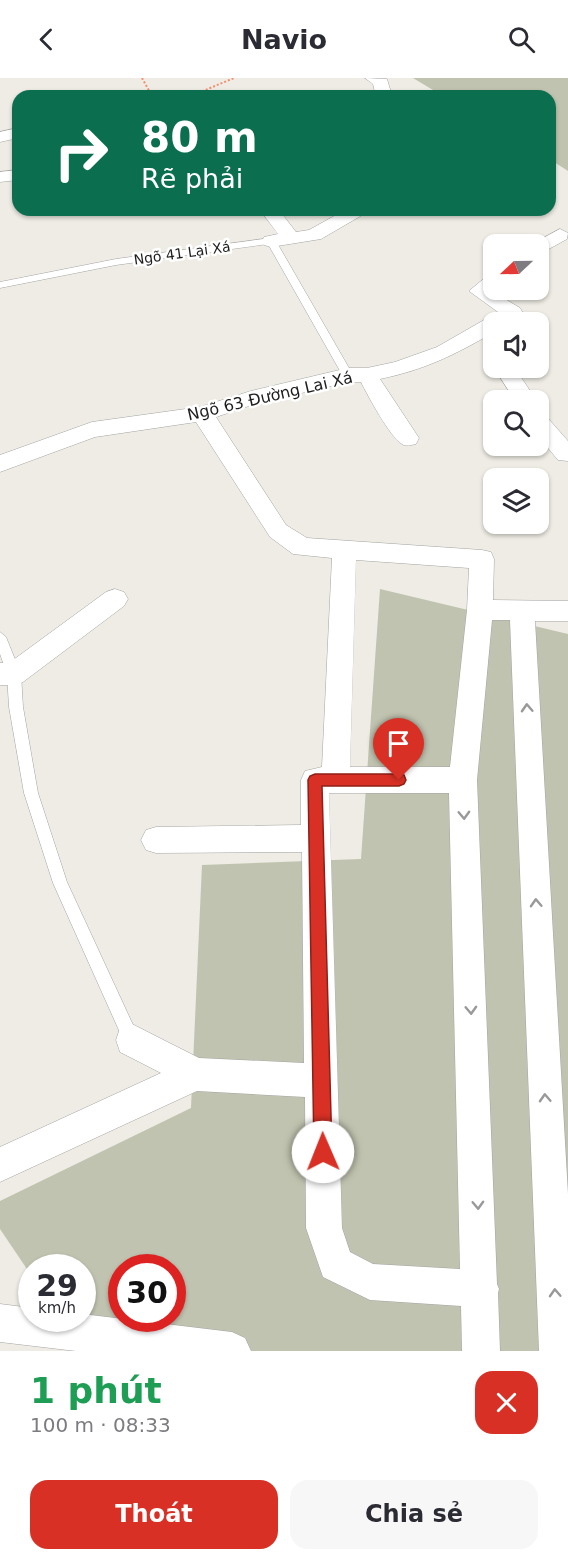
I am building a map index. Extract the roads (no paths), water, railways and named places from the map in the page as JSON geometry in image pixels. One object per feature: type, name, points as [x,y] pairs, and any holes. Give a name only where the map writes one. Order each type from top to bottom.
[{"type":"street","points":[[373,78],[381,82],[383,90]]},
{"type":"street","points":[[274,216],[290,237]]},
{"type":"street","name":"Ngõ 41 Lại Xá","points":[[271,241],[314,235],[347,216]]},
{"type":"street","points":[[549,242],[560,235]]},
{"type":"street","name":"Ngõ 63 Đường Lai Xá","points":[[493,300],[511,312]]},
{"type":"street","name":"Ngõ 63 Đường Lai Xá","points":[[0,464],[92,430],[202,414],[251,398],[483,349]]},
{"type":"street","name":"Ngõ 63 Đường Lai Xá","points":[[358,375],[408,438]]},
{"type":"street","points":[[202,414],[278,531],[302,547],[482,559],[480,610],[463,780],[481,1289],[481,1351]]},
{"type":"street","points":[[549,434],[566,454]]},
{"type":"street","points":[[336,780],[344,550]]},
{"type":"street","points":[[7,674],[115,599]]},
{"type":"street","points":[[522,609],[558,1351]]},
{"type":"street","points":[[480,610],[568,611]]},
{"type":"street","points":[[463,780],[315,780],[324,1228],[336,1264],[370,1282],[481,1289]]},
{"type":"street","points":[[156,840],[316,838]]},
{"type":"street","points":[[132,1040],[196,1074],[321,1081]]},
{"type":"street","points":[[0,1165],[196,1074]]},
{"type":"street","points":[[0,1323],[71,1341],[232,1351]]},
{"type":"lane","name":"Ngõ 41 Lại Xá","points":[[0,285],[116,262],[271,241]]},
{"type":"lane","points":[[271,241],[358,375]]},
{"type":"lane","points":[[0,637],[32,793],[60,883],[132,1040]]}]
